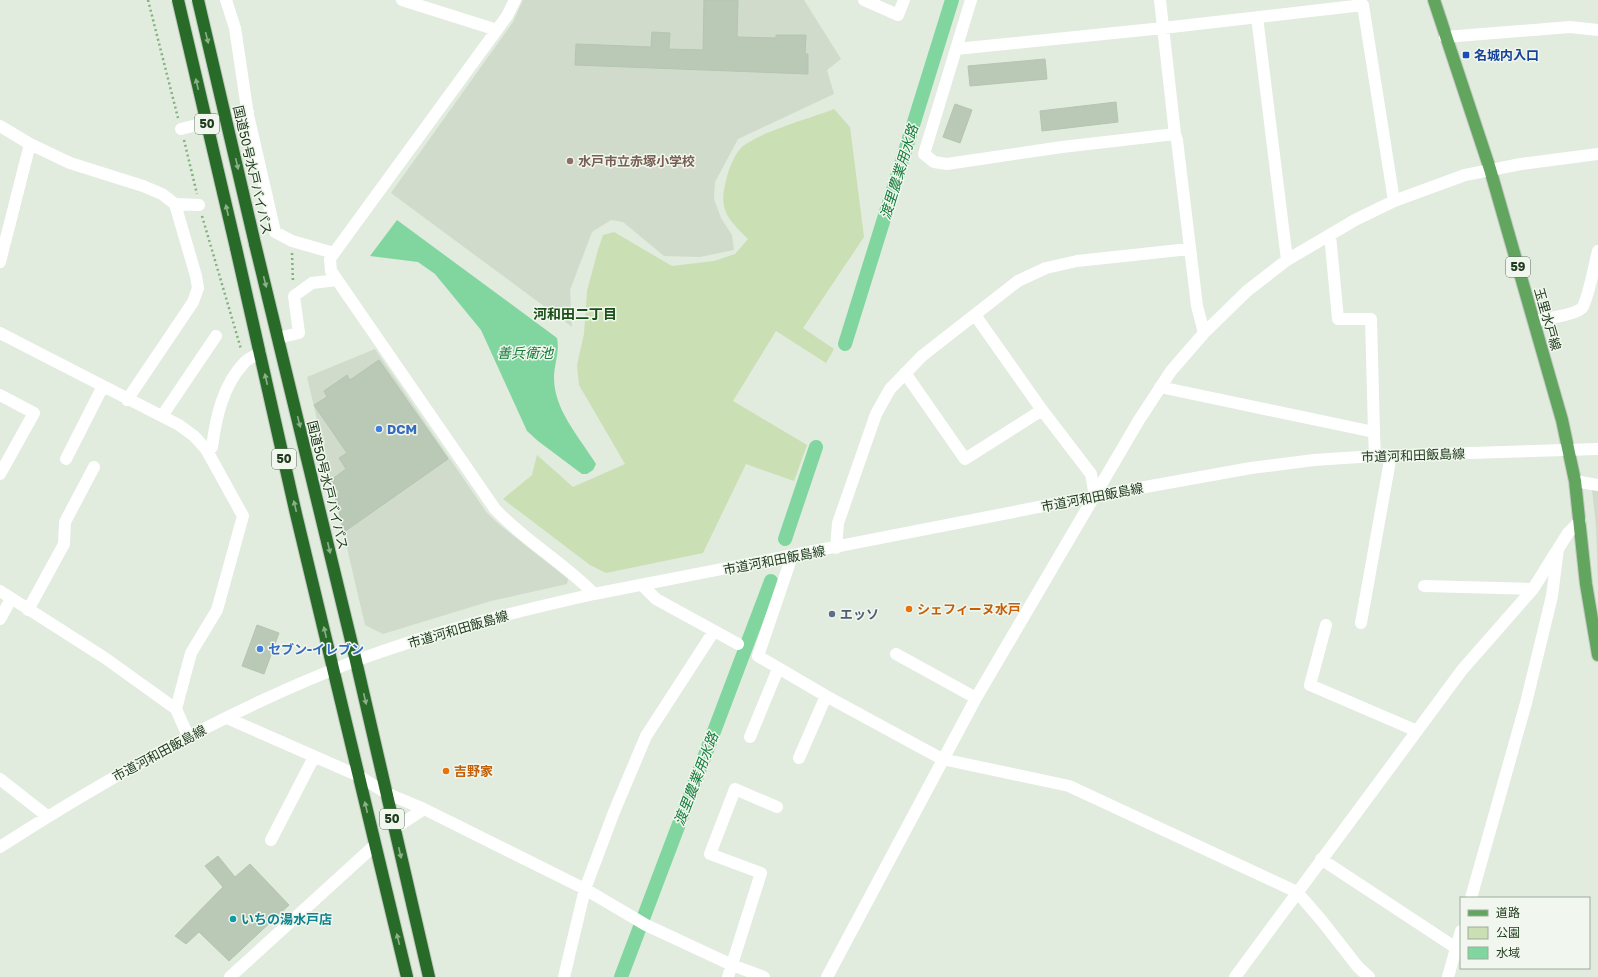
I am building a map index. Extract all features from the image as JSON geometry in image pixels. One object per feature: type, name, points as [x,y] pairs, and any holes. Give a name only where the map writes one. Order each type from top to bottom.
[{"type":"highway","name":"50","points":[[178,0],[407,977]]},
{"type":"highway","name":"国道50号水戸バイパス","points":[[198,0],[255,244],[356,661],[429,977]]},
{"type":"main road","name":"玉里水戸線","points":[[1434,0],[1490,169],[1534,321],[1569,450],[1575,480],[1586,584],[1598,654]]},
{"type":"street","points":[[226,0],[234,28],[248,112],[275,232],[292,241],[334,253]]},
{"type":"street","points":[[402,0],[496,30]]},
{"type":"street","points":[[515,0],[507,16],[334,253],[330,259],[331,270],[495,509],[507,522],[583,582],[594,594]]},
{"type":"street","points":[[864,0],[898,14],[904,0]]},
{"type":"street","points":[[971,0],[924,154],[934,162],[947,164],[1062,147],[1175,134]]},
{"type":"street","points":[[1160,0],[1189,249],[1197,306],[1204,333]]},
{"type":"street","points":[[956,49],[1163,28],[1363,5],[1394,201]]},
{"type":"street","points":[[1256,17],[1287,260]]},
{"type":"street","points":[[1445,37],[1563,28],[1598,30]]},
{"type":"street","points":[[181,128],[248,112]]},
{"type":"street","points":[[0,126],[30,144],[70,163],[149,188],[162,194],[175,204],[199,205]]},
{"type":"street","points":[[0,262],[30,144]]},
{"type":"street","points":[[827,977],[942,759],[976,698],[1160,387],[1171,371],[1204,333],[1247,291],[1287,260],[1394,201],[1465,175],[1490,169],[1598,154]]},
{"type":"street","points":[[128,400],[193,302],[198,288],[196,276],[175,204]]},
{"type":"street","points":[[1330,235],[1338,319],[1371,319],[1375,456]]},
{"type":"street","points":[[836,548],[838,523],[876,414],[890,389],[922,356],[1018,281],[1046,268],[1077,261],[1189,249]]},
{"type":"street","points":[[1534,321],[1575,312],[1582,308],[1598,251]]},
{"type":"street","points":[[278,338],[299,333],[294,296],[312,283],[337,280]]},
{"type":"street","points":[[975,315],[1042,410],[1091,474],[1095,496]]},
{"type":"street","points":[[0,333],[179,425],[194,436],[206,449],[243,516],[217,610],[191,653],[176,709]]},
{"type":"street","points":[[162,416],[216,336]]},
{"type":"street","points":[[206,449],[212,447],[215,421],[234,376],[245,362],[260,352]]},
{"type":"street","points":[[905,373],[965,459],[1042,410]]},
{"type":"street","points":[[66,459],[103,386]]},
{"type":"street","points":[[1160,387],[1374,432]]},
{"type":"street","points":[[0,395],[34,413],[0,474]]},
{"type":"street","name":"市道河和田飯島線","points":[[0,847],[47,816],[188,736],[334,670],[356,661],[458,628],[594,594],[836,548],[1095,496],[1251,468],[1314,460],[1391,455],[1598,449]]},
{"type":"street","points":[[1361,623],[1391,455]]},
{"type":"street","points":[[28,610],[64,544],[65,522],[94,467]]},
{"type":"street","points":[[1575,480],[1598,485]]},
{"type":"street","points":[[1235,977],[1462,670],[1533,589],[1568,533],[1580,521]]},
{"type":"street","points":[[1470,897],[1526,703],[1552,596],[1558,549]]},
{"type":"street","points":[[792,556],[758,656],[826,696],[942,759],[1069,786],[1297,892],[1358,967],[1369,977]]},
{"type":"street","points":[[642,585],[656,599],[738,644]]},
{"type":"street","points":[[1424,586],[1533,589]]},
{"type":"street","points":[[0,591],[105,658],[176,709],[188,736]]},
{"type":"street","points":[[0,619],[11,599]]},
{"type":"street","points":[[1326,625],[1310,685],[1417,731]]},
{"type":"street","points":[[564,977],[585,889],[614,812],[646,736],[714,631]]},
{"type":"street","points":[[896,654],[976,698]]},
{"type":"street","points":[[750,737],[778,669]]},
{"type":"street","points":[[800,758],[826,696]]},
{"type":"street","points":[[227,718],[359,776],[386,793],[424,809],[585,889],[646,925],[732,965],[764,977]]},
{"type":"street","points":[[271,840],[314,757]]},
{"type":"street","points":[[0,779],[47,816]]},
{"type":"street","points":[[728,977],[761,872],[710,854],[735,789],[777,807]]},
{"type":"street","points":[[394,828],[424,809]]},
{"type":"street","points":[[230,977],[375,845]]},
{"type":"street","points":[[1322,860],[1456,948]]},
{"type":"street","points":[[1448,977],[1460,934]]},
{"type":"path","points":[[148,0],[199,205],[245,362]]},
{"type":"path","points":[[292,241],[294,296]]},
{"type":"shaded area","name":"水戸市立赤塚小学校","points":[[523,0],[804,0],[841,59],[827,70],[834,94],[738,139],[715,182],[714,199],[721,218],[732,235],[734,250],[700,257],[664,256],[623,222],[611,220],[592,232],[570,290],[572,327],[391,193],[513,22]]},
{"type":"shaded area","points":[[375,349],[487,513],[501,526],[568,579],[567,584],[491,601],[383,634],[365,625],[307,377]]},
{"type":"shaded area","points":[[1592,489],[1598,491],[1598,585],[1596,526]]},
{"type":"green space","points":[[834,109],[850,127],[864,237],[803,328],[834,349],[826,363],[776,331],[733,401],[807,445],[794,481],[746,464],[703,553],[606,573],[590,565],[503,499],[532,475],[537,455],[573,487],[625,464],[579,385],[577,365],[584,334],[587,291],[603,235],[614,232],[672,266],[714,261],[735,254],[748,239],[730,220],[724,207],[723,199],[728,173],[738,151],[749,142],[760,136]]},
{"type":"water","name":"善兵衛池","points":[[397,220],[557,338],[558,348],[554,378],[558,401],[569,423],[596,464],[593,470],[587,474],[582,474],[527,431],[481,330],[435,274],[418,262],[370,256]]},
{"type":"building","points":[[704,0],[738,0],[737,37],[776,38],[776,35],[806,35],[805,54],[808,54],[808,74],[575,65],[576,44],[651,47],[652,32],[670,33],[669,49],[703,50]]},
{"type":"building","points":[[1045,59],[1047,79],[970,86],[968,66]]},
{"type":"building","points":[[1116,102],[1118,122],[1042,131],[1040,111]]},
{"type":"building","points":[[955,104],[972,110],[960,143],[943,137]]},
{"type":"building","name":"DCM","points":[[379,360],[448,459],[344,532],[335,496],[340,493],[331,480],[346,469],[339,458],[347,453],[314,405],[327,397],[324,391],[347,375],[350,380]]},
{"type":"building","name":"セブン-イレブン","points":[[257,625],[279,633],[264,674],[242,666]]},
{"type":"building","name":"いちの湯水戸店","points":[[218,856],[235,877],[250,864],[289,905],[229,961],[199,932],[186,944],[175,936],[223,887],[205,866]]},
{"type":"waterway","name":"渡里農業用水路","points":[[845,344],[952,0]]},
{"type":"waterway","name":"渡里農業用水路","points":[[785,539],[816,447]]},
{"type":"waterway","name":"渡里農業用水路","points":[[621,977],[771,581]]},
{"type":"place","name":"名城内入口","points":[[1466,55]]},
{"type":"place","name":"水戸市立赤塚小学校","points":[[570,161]]},
{"type":"place","name":"DCM","points":[[379,429]]},
{"type":"place","name":"シェフィーヌ水戸","points":[[909,609]]},
{"type":"place","name":"エッソ","points":[[832,614]]},
{"type":"place","name":"セブン-イレブン","points":[[260,649]]},
{"type":"place","name":"吉野家","points":[[446,771]]},
{"type":"place","name":"いちの湯水戸店","points":[[233,919]]},
{"type":"district","name":"河和田二丁目","points":[[575,314]]}]
